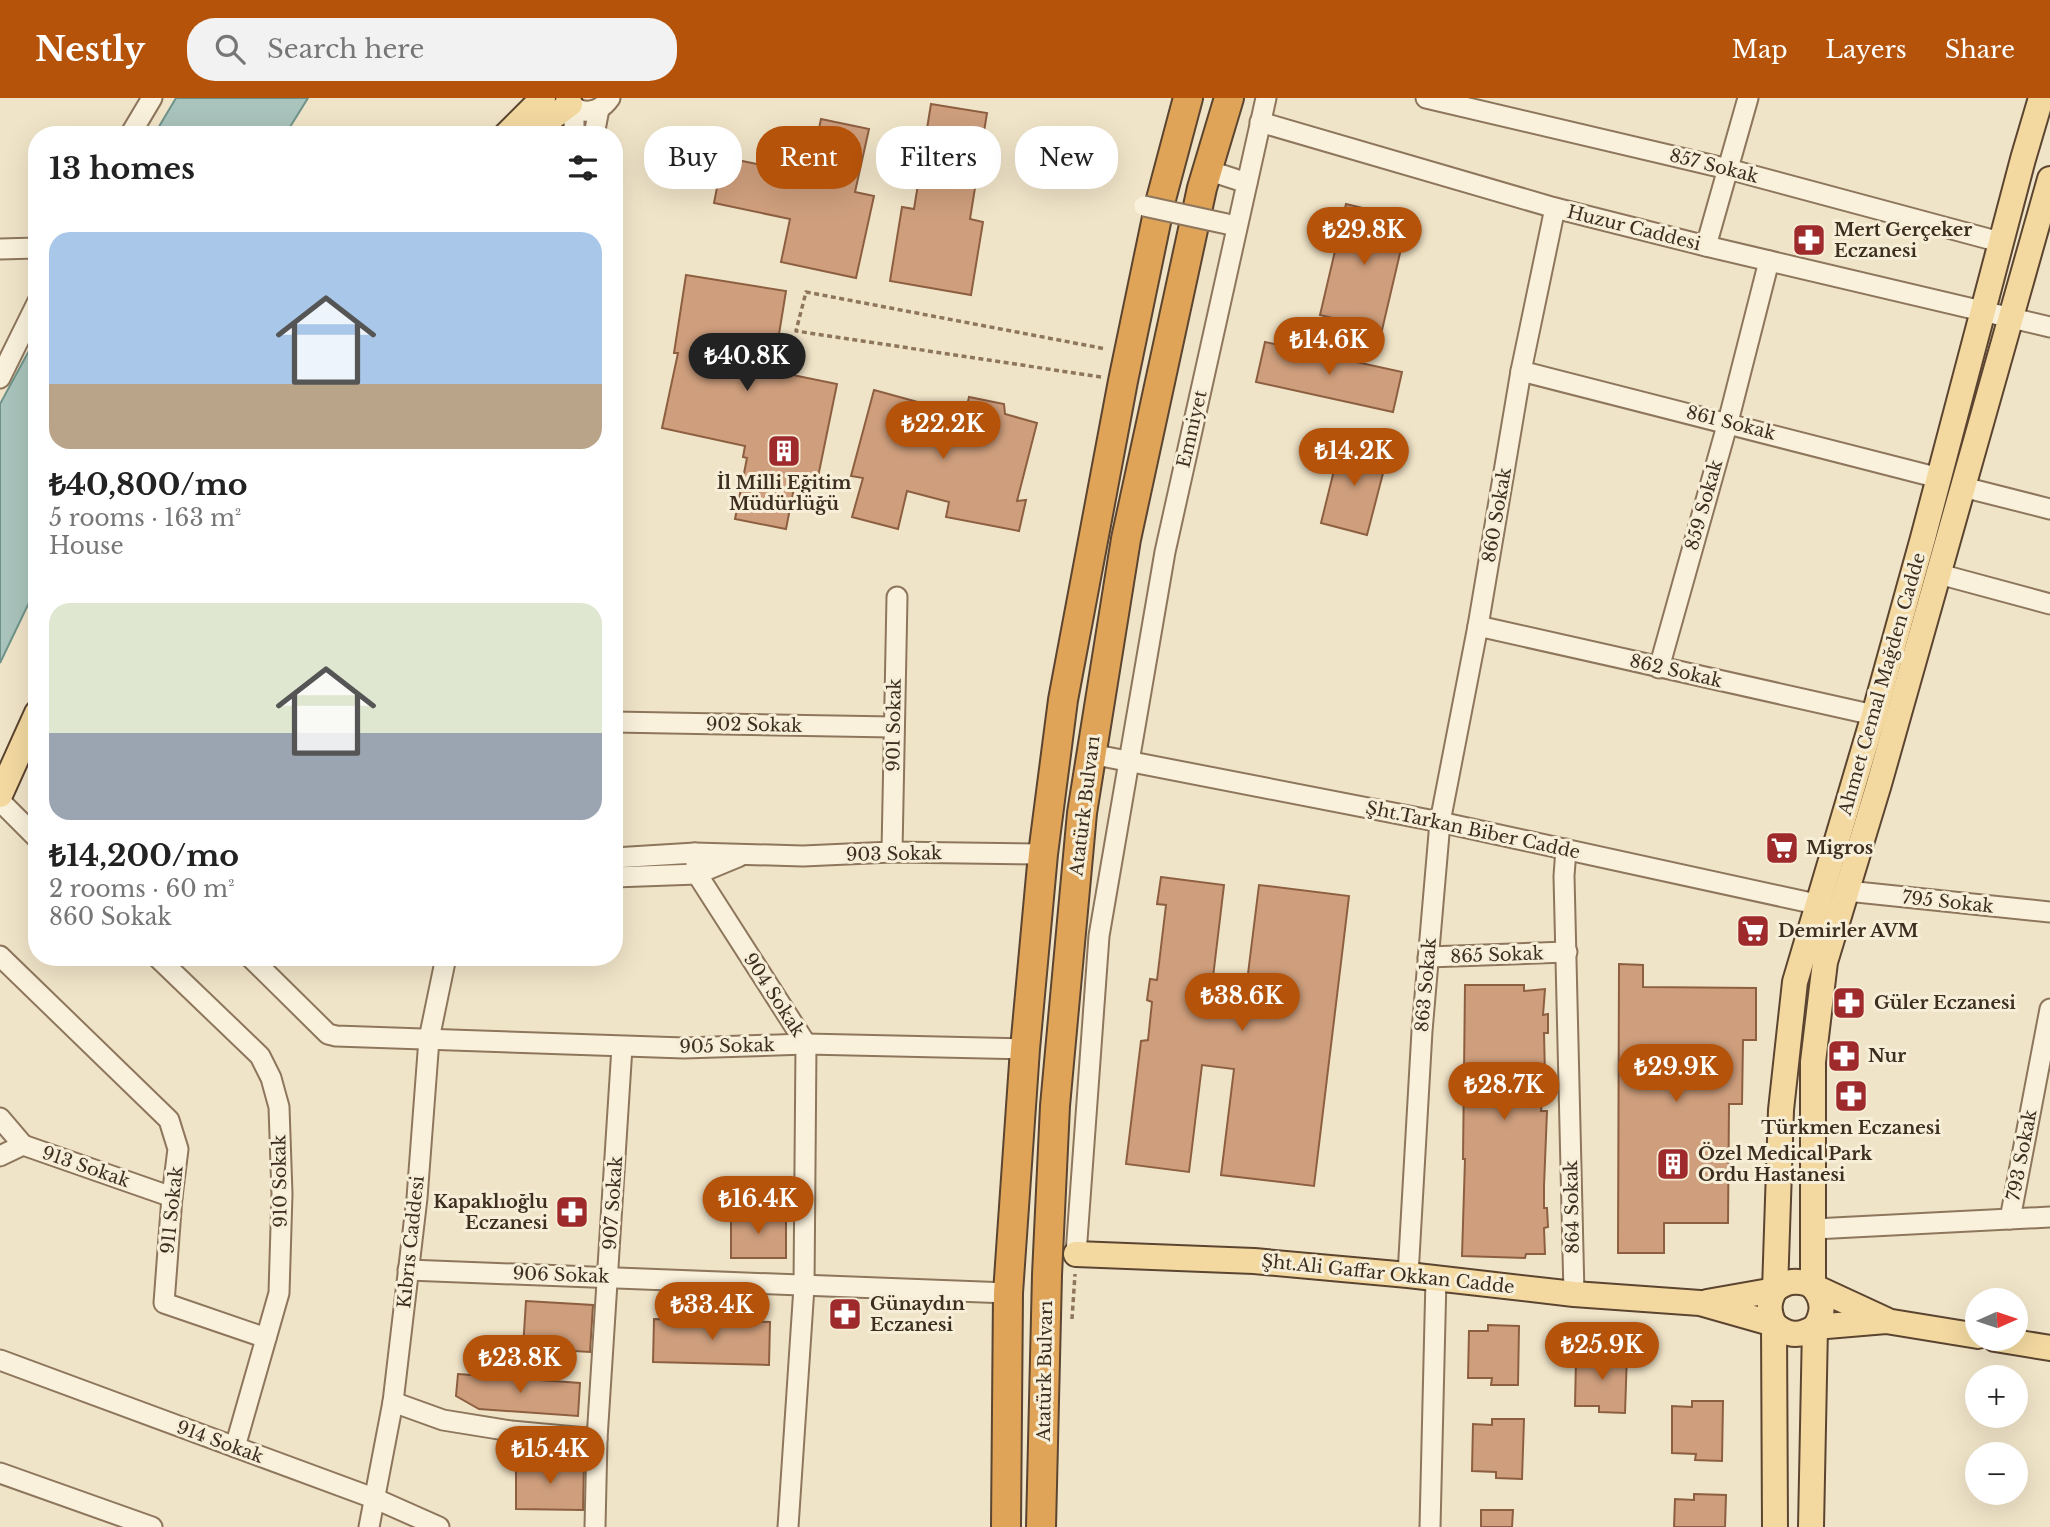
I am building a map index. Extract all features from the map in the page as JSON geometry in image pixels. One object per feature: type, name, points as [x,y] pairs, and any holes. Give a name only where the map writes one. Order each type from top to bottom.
[{"type":"highway","name":"Atatürk Bulvarı","points":[[1006,1527],[1008,1293],[1025,1049],[1043,854],[1063,700],[1126,367],[1144,240],[1160,203],[1188,98]]},
{"type":"highway","name":"Atatürk Bulvarı","points":[[1041,1527],[1047,1275],[1055,1107],[1082,813],[1126,539],[1202,188],[1229,98]]},
{"type":"main road","points":[[515,126],[543,98]]},
{"type":"main road","name":"Ahmet Cemal Mağden Cadde","points":[[1775,1527],[1774,1324],[1769,1307],[1775,1290],[1781,1110],[1795,982],[1874,715],[2041,98]]},
{"type":"main road","points":[[540,126],[570,103]]},
{"type":"main road","name":"Ahmet Cemal Mağden Cadde","points":[[1811,1527],[1815,1327],[1822,1310],[1819,1294],[1813,1287],[1813,1062],[1825,962],[2011,319],[2041,246],[2050,179]]},
{"type":"main road","points":[[0,795],[28,740]]},
{"type":"main road","name":"Şht.Ali Gaffar Okkan Cadde","points":[[1076,1254],[1254,1261],[1574,1294],[1700,1303],[1774,1324],[1781,1330],[1798,1335],[1815,1327],[1886,1321],[1965,1334]]},
{"type":"main road","name":"Şht.Ali Gaffar Okkan Cadde","points":[[1700,1303],[1775,1290],[1789,1281],[1806,1283],[1886,1321]]},
{"type":"main road","points":[[2028,1344],[2050,1348]]},
{"type":"street","points":[[135,126],[152,98]]},
{"type":"street","name":"Emniyet","points":[[1076,1254],[1099,936],[1165,552],[1266,98]]},
{"type":"street","name":"857 Sokak","points":[[1426,98],[1728,169],[2000,242]]},
{"type":"street","points":[[1706,246],[1748,98]]},
{"type":"street","points":[[570,103],[590,112],[604,104]]},
{"type":"street","points":[[570,103],[573,126]]},
{"type":"street","points":[[597,126],[604,104]]},
{"type":"street","name":"Huzur Caddesi","points":[[1260,122],[1555,208],[2050,327]]},
{"type":"street","points":[[1207,170],[1247,183]]},
{"type":"street","points":[[1143,205],[1227,224]]},
{"type":"street","name":"860 Sokak","points":[[1440,822],[1478,626],[1521,371],[1555,208]]},
{"type":"street","points":[[0,249],[28,248]]},
{"type":"street","name":"859 Sokak","points":[[1659,668],[1728,422],[1769,261]]},
{"type":"street","points":[[0,379],[28,321]]},
{"type":"street","name":"861 Sokak","points":[[1521,371],[1939,478]]},
{"type":"street","points":[[1963,487],[2050,509]]},
{"type":"street","points":[[1939,574],[2050,604]]},
{"type":"street","name":"901 Sokak","points":[[892,852],[897,597]]},
{"type":"street","name":"862 Sokak","points":[[1478,626],[1874,715]]},
{"type":"street","name":"902 Sokak","points":[[623,722],[893,727]]},
{"type":"street","name":"Şht.Tarkan Biber Cadde","points":[[1091,754],[1440,822],[1816,904]]},
{"type":"street","points":[[0,801],[28,829]]},
{"type":"street","name":"863 Sokak","points":[[1408,1275],[1422,1031],[1440,822]]},
{"type":"street","name":"864 Sokak","points":[[1566,849],[1564,876],[1574,1294]]},
{"type":"street","name":"903 Sokak","points":[[623,857],[695,853],[803,856],[892,852],[1043,854]]},
{"type":"street","points":[[695,853],[696,874]]},
{"type":"street","name":"903 Sokak","points":[[623,877],[696,874],[745,854]]},
{"type":"street","name":"904 Sokak","points":[[696,874],[806,1044],[804,1286],[788,1527]]},
{"type":"street","name":"795 Sokak","points":[[1847,891],[2050,912]]},
{"type":"street","name":"865 Sokak","points":[[1428,957],[1567,952]]},
{"type":"street","name":"911 Sokak","points":[[0,956],[169,1120],[178,1149],[164,1303],[266,1338]]},
{"type":"street","name":"910 Sokak","points":[[165,966],[260,1056],[271,1078],[279,1107],[282,1194],[279,1293],[235,1447]]},
{"type":"street","name":"905 Sokak","points":[[259,966],[328,1034],[335,1036],[684,1048],[806,1044],[1025,1049]]},
{"type":"street","name":"Kıbrıs Caddesi","points":[[369,1527],[393,1402],[417,1198],[429,1040],[444,966]]},
{"type":"street","name":"793 Sokak","points":[[2010,1219],[2050,1010]]},
{"type":"street","name":"907 Sokak","points":[[595,1527],[597,1439],[622,1046]]},
{"type":"street","points":[[0,1118],[23,1145]]},
{"type":"street","name":"913 Sokak","points":[[0,1156],[23,1145],[172,1197]]},
{"type":"street","points":[[1814,1229],[2050,1217]]},
{"type":"street","name":"906 Sokak","points":[[408,1270],[1008,1293]]},
{"type":"street","points":[[1430,1527],[1436,1278]]},
{"type":"street","name":"914 Sokak","points":[[0,1360],[376,1499],[439,1527]]},
{"type":"street","points":[[393,1402],[443,1420],[511,1431],[597,1439]]},
{"type":"street","points":[[0,1473],[152,1527]]},
{"type":"path","points":[[806,292],[1126,367],[796,331],[806,292]]},
{"type":"water","points":[[176,98],[308,98],[291,126],[159,126]]},
{"type":"water","points":[[28,353],[28,605],[0,663],[0,404]]},
{"type":"building","points":[[931,104],[987,113],[985,126],[927,126]]},
{"type":"building","points":[[821,119],[855,126],[820,126]]},
{"type":"building","points":[[862,128],[869,129],[862,160]]},
{"type":"building","points":[[742,161],[756,164],[756,189],[856,189],[855,192],[874,196],[856,278],[781,262],[790,219],[714,203],[717,189],[742,189]]},
{"type":"building","points":[[917,189],[975,189],[970,219],[983,222],[971,295],[890,281],[902,207],[914,209]]},
{"type":"building","points":[[1346,204],[1408,219],[1382,330],[1320,315]]},
{"type":"building","points":[[686,275],[786,291],[773,371],[837,384],[818,477],[797,473],[786,529],[735,519],[747,458],[743,457],[745,446],[662,428],[678,353],[674,353]]},
{"type":"building","points":[[1265,342],[1402,372],[1393,412],[1256,382]]},
{"type":"building","points":[[874,390],[965,415],[969,397],[1004,404],[1005,414],[1037,423],[1017,501],[1026,500],[1019,531],[946,517],[949,502],[907,491],[898,529],[852,517],[863,478],[851,476]]},
{"type":"building","points":[[1341,442],[1388,454],[1367,535],[1321,523]]},
{"type":"building","points":[[1161,877],[1224,885],[1211,994],[1245,998],[1259,885],[1349,896],[1314,1186],[1221,1175],[1234,1069],[1202,1065],[1189,1172],[1126,1164],[1141,1041],[1148,1040],[1152,1002],[1147,1000],[1150,979],[1157,980],[1166,905],[1157,904]]},
{"type":"building","name":"Özel Medical Park Ordu Hastanesi","points":[[1619,964],[1643,965],[1643,987],[1756,988],[1756,1040],[1743,1040],[1742,1104],[1729,1104],[1728,1223],[1664,1223],[1664,1253],[1618,1253]]},
{"type":"building","points":[[1465,985],[1524,985],[1524,991],[1545,989],[1543,1015],[1548,1014],[1548,1033],[1544,1033],[1545,1077],[1541,1111],[1547,1111],[1544,1208],[1547,1208],[1548,1227],[1544,1228],[1545,1254],[1526,1254],[1525,1258],[1462,1256]]},
{"type":"building","points":[[731,1214],[786,1215],[786,1258],[731,1258]]},
{"type":"building","points":[[526,1301],[593,1305],[590,1352],[523,1348]]},
{"type":"building","points":[[654,1319],[770,1322],[769,1365],[653,1362]]},
{"type":"building","points":[[1488,1325],[1519,1326],[1518,1385],[1491,1385],[1492,1378],[1468,1378],[1469,1331],[1488,1331]]},
{"type":"building","points":[[1595,1353],[1627,1354],[1625,1413],[1599,1412],[1599,1406],[1575,1406],[1576,1359],[1595,1359]]},
{"type":"building","points":[[458,1374],[580,1383],[578,1416],[479,1409],[456,1396]]},
{"type":"building","points":[[1692,1401],[1723,1401],[1722,1461],[1695,1460],[1696,1454],[1672,1453],[1672,1406],[1692,1407]]},
{"type":"building","points":[[1492,1419],[1524,1419],[1522,1479],[1496,1478],[1496,1472],[1472,1471],[1473,1424],[1492,1425]]},
{"type":"building","points":[[516,1462],[584,1463],[583,1510],[516,1509]]},
{"type":"building","points":[[1694,1494],[1726,1495],[1725,1527],[1674,1527],[1675,1499],[1694,1500]]},
{"type":"building","points":[[1481,1510],[1513,1510],[1512,1527],[1481,1527]]},
{"type":"place","name":"Mert Gerçeker Eczanesi","points":[[1809,240]]},
{"type":"place","name":"İl Milli Eğitim Müdürlüğü","points":[[784,451]]},
{"type":"place","name":"Migros","points":[[1782,848]]},
{"type":"place","name":"Demirler AVM","points":[[1753,931]]},
{"type":"place","name":"Güler Eczanesi","points":[[1849,1003]]},
{"type":"place","name":"Nur","points":[[1844,1056]]},
{"type":"place","name":"Türkmen Eczanesi","points":[[1851,1096]]},
{"type":"place","name":"Özel Medical Park Ordu Hastanesi","points":[[1673,1164]]},
{"type":"place","name":"Kapaklıoğlu Eczanesi","points":[[572,1212]]},
{"type":"place","name":"Günaydın Eczanesi","points":[[845,1314]]}]
